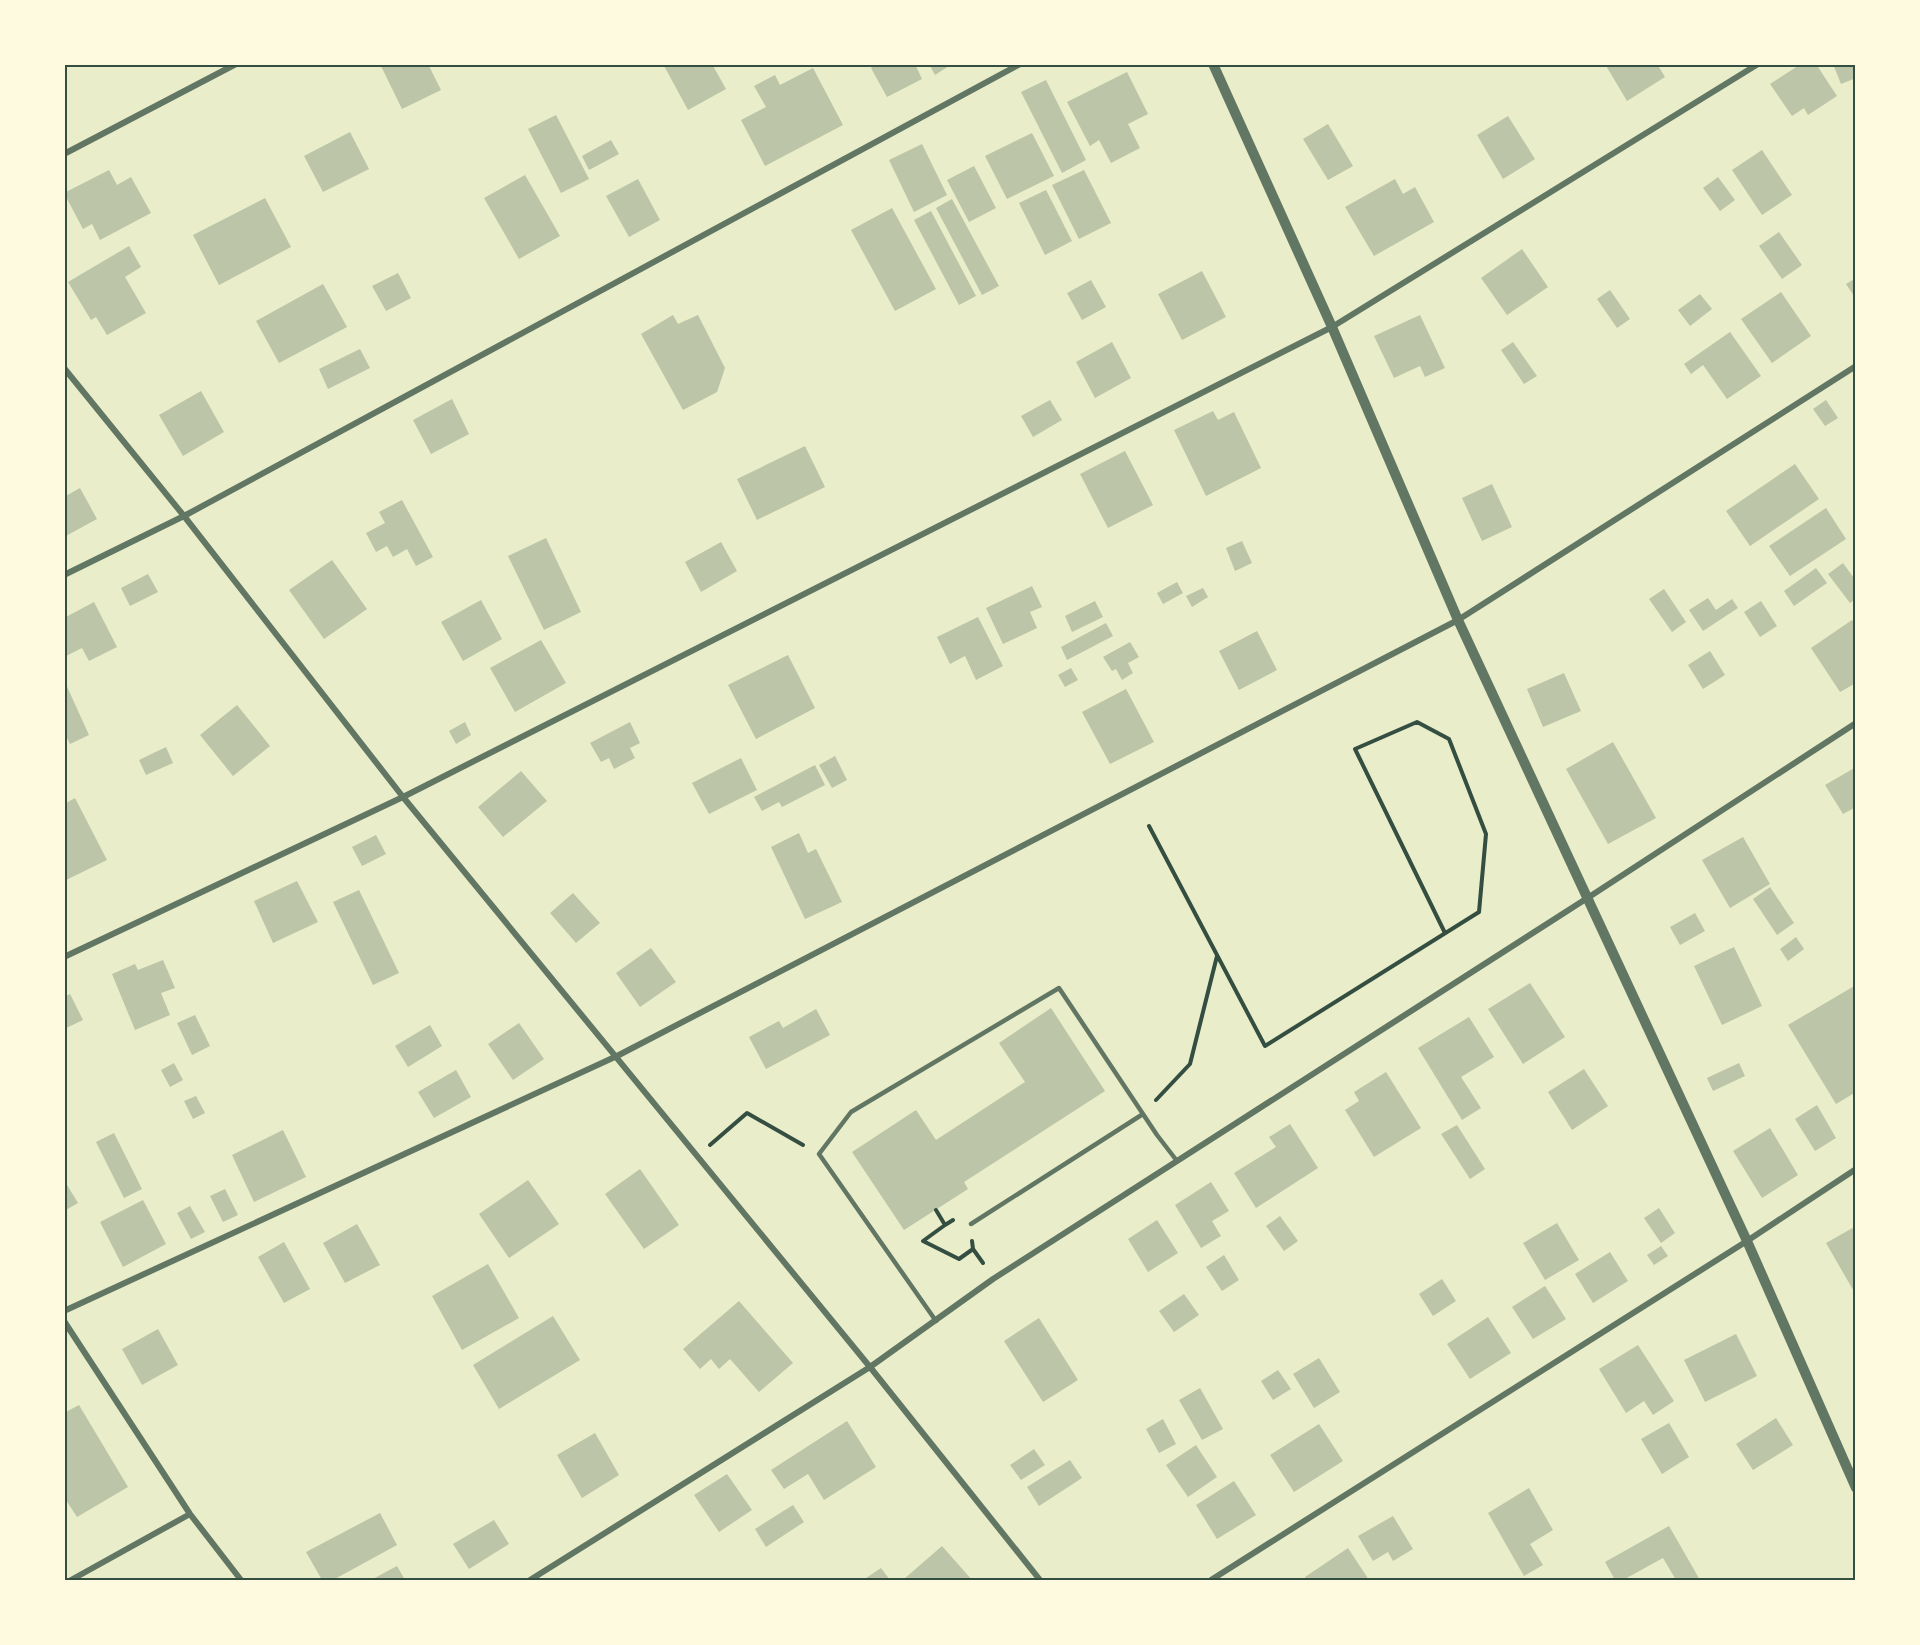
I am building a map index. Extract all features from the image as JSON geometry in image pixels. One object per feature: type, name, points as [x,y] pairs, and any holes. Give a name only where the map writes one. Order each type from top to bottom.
[{"type":"street","points":[[64,154],[236,64]]},
{"type":"street","points":[[64,575],[184,516],[1020,64]]},
{"type":"street","points":[[1213,64],[1332,327],[1458,620],[1589,897],[1747,1241],[1856,1488]]},
{"type":"street","points":[[64,957],[403,797],[1332,327],[1758,64]]},
{"type":"street","points":[[64,1311],[616,1056],[1458,620],[1856,366]]},
{"type":"street","points":[[64,368],[184,516],[403,797],[698,1155],[1040,1581]]},
{"type":"street","points":[[530,1581],[870,1367],[993,1279],[1856,723]]},
{"type":"street","points":[[1211,1581],[1747,1241],[1856,1169]]},
{"type":"street","points":[[64,1321],[190,1514],[241,1581]]},
{"type":"street","points":[[71,1581],[190,1514]]},
{"type":"lane","points":[[936,1321],[819,1154],[851,1112],[1059,988],[1177,1161]]},
{"type":"lane","points":[[971,1224],[1143,1114]]},
{"type":"path","points":[[1149,826],[1265,1046],[1446,933],[1479,912],[1486,834],[1449,739],[1417,722],[1355,749],[1446,933]]},
{"type":"path","points":[[1143,1114],[1190,1064],[1218,955]]},
{"type":"path","points":[[698,1155],[747,1113],[819,1154]]},
{"type":"path","points":[[945,1225],[923,1241],[959,1259],[973,1249]]},
{"type":"building","points":[[380,64],[428,64],[441,90],[402,109]]},
{"type":"building","points":[[663,64],[712,64],[726,89],[688,110]]},
{"type":"building","points":[[877,64],[915,64],[922,79],[887,97],[871,68]]},
{"type":"building","points":[[929,64],[952,64],[935,75]]},
{"type":"building","points":[[1605,64],[1657,64],[1665,77],[1627,101]]},
{"type":"building","points":[[1801,64],[1816,64],[1837,96],[1808,115],[1804,108],[1792,116],[1770,84]]},
{"type":"building","points":[[1833,64],[1856,64],[1856,78],[1841,84]]},
{"type":"building","points":[[813,68],[843,125],[765,166],[741,120],[766,107],[754,86],[775,75],[780,85]]},
{"type":"building","points":[[1127,72],[1148,114],[1128,124],[1140,148],[1111,163],[1099,140],[1090,146],[1067,102]]},
{"type":"building","points":[[1046,80],[1086,160],[1062,173],[1021,92]]},
{"type":"building","points":[[556,115],[589,179],[561,193],[528,129]]},
{"type":"building","points":[[1508,116],[1535,159],[1503,179],[1477,135]]},
{"type":"building","points":[[1328,124],[1353,166],[1328,180],[1303,139]]},
{"type":"building","points":[[350,132],[369,169],[323,192],[304,156]]},
{"type":"building","points":[[1032,133],[1054,176],[1007,199],[985,156]]},
{"type":"building","points":[[611,140],[619,154],[589,170],[582,156]]},
{"type":"building","points":[[922,144],[947,195],[914,212],[889,160]]},
{"type":"building","points":[[1762,150],[1792,195],[1762,215],[1732,170]]},
{"type":"building","points":[[974,166],[996,208],[969,222],[947,180]]},
{"type":"building","points":[[109,170],[117,185],[131,177],[151,213],[100,240],[92,224],[83,229],[64,193]]},
{"type":"building","points":[[1084,170],[1111,223],[1079,239],[1052,185]]},
{"type":"building","points":[[525,175],[560,236],[519,259],[484,198]]},
{"type":"building","points":[[1718,177],[1735,200],[1720,211],[1703,188]]},
{"type":"building","points":[[638,179],[660,220],[629,237],[606,196]]},
{"type":"building","points":[[1395,179],[1403,194],[1415,187],[1434,222],[1374,256],[1345,207]]},
{"type":"building","points":[[1046,190],[1072,241],[1045,255],[1019,203]]},
{"type":"building","points":[[265,198],[291,247],[219,285],[193,235]]},
{"type":"building","points":[[952,199],[999,286],[982,295],[936,208]]},
{"type":"building","points":[[892,208],[936,289],[895,311],[851,230]]},
{"type":"building","points":[[931,211],[976,296],[959,305],[914,220]]},
{"type":"building","points":[[1779,232],[1802,265],[1782,279],[1759,246]]},
{"type":"building","points":[[129,246],[141,267],[125,277],[146,313],[107,335],[96,317],[91,320],[68,282]]},
{"type":"building","points":[[1522,249],[1548,287],[1507,315],[1481,278]]},
{"type":"building","points":[[1202,271],[1226,317],[1182,340],[1158,294]]},
{"type":"building","points":[[398,273],[411,298],[386,311],[372,286]]},
{"type":"building","points":[[1856,278],[1856,299],[1846,284]]},
{"type":"building","points":[[1091,280],[1106,307],[1082,320],[1067,293]]},
{"type":"building","points":[[323,284],[347,327],[279,363],[256,321]]},
{"type":"building","points":[[1610,290],[1630,319],[1617,328],[1597,299]]},
{"type":"building","points":[[1781,292],[1811,336],[1772,363],[1741,319]]},
{"type":"building","points":[[1700,294],[1712,309],[1690,326],[1678,310]]},
{"type":"building","points":[[673,315],[678,324],[698,315],[725,368],[717,392],[683,410],[641,334]]},
{"type":"building","points":[[1420,315],[1445,368],[1425,377],[1420,366],[1394,378],[1374,336]]},
{"type":"building","points":[[1730,332],[1761,376],[1727,399],[1703,365],[1691,374],[1684,364]]},
{"type":"building","points":[[1112,342],[1131,378],[1095,398],[1076,362]]},
{"type":"building","points":[[1513,342],[1537,376],[1524,384],[1501,350]]},
{"type":"building","points":[[360,349],[370,368],[328,389],[319,369]]},
{"type":"building","points":[[201,391],[224,432],[183,456],[159,415]]},
{"type":"building","points":[[452,399],[469,434],[431,454],[413,420]]},
{"type":"building","points":[[1050,400],[1062,420],[1033,437],[1021,416]]},
{"type":"building","points":[[1826,400],[1838,418],[1825,426],[1813,409]]},
{"type":"building","points":[[1213,411],[1218,420],[1234,412],[1261,468],[1206,496],[1174,430]]},
{"type":"building","points":[[805,446],[825,487],[757,520],[737,479]]},
{"type":"building","points":[[1125,451],[1153,505],[1108,528],[1080,474]]},
{"type":"building","points":[[1795,464],[1819,499],[1750,546],[1726,511]]},
{"type":"building","points":[[1492,484],[1512,527],[1482,541],[1462,498]]},
{"type":"building","points":[[80,488],[97,519],[64,537],[64,497]]},
{"type":"building","points":[[402,500],[433,557],[416,566],[407,549],[393,557],[387,546],[376,552],[366,533],[385,523],[379,512]]},
{"type":"building","points":[[1826,508],[1846,539],[1790,576],[1769,546]]},
{"type":"building","points":[[546,538],[581,612],[544,630],[508,556]]},
{"type":"building","points":[[1242,541],[1252,563],[1235,571],[1226,548]]},
{"type":"building","points":[[721,542],[737,571],[701,592],[685,562]]},
{"type":"building","points":[[332,560],[367,609],[324,639],[289,590]]},
{"type":"building","points":[[1843,563],[1856,581],[1856,599],[1850,603],[1828,574]]},
{"type":"building","points":[[1816,568],[1827,583],[1794,606],[1784,591]]},
{"type":"building","points":[[148,574],[158,592],[130,606],[121,588]]},
{"type":"building","points":[[1177,582],[1183,593],[1163,604],[1157,593]]},
{"type":"building","points":[[1032,586],[1042,607],[1030,612],[1037,628],[1003,644],[986,608]]},
{"type":"building","points":[[1203,588],[1208,597],[1192,607],[1186,596]]},
{"type":"building","points":[[1664,589],[1686,622],[1672,632],[1649,599]]},
{"type":"building","points":[[1708,598],[1716,610],[1732,599],[1738,608],[1703,631],[1689,610]]},
{"type":"building","points":[[481,600],[502,639],[463,661],[441,622]]},
{"type":"building","points":[[1095,601],[1103,617],[1072,632],[1065,616]]},
{"type":"building","points":[[1761,601],[1777,626],[1760,637],[1744,612]]},
{"type":"building","points":[[94,602],[117,647],[89,661],[82,648],[64,657],[64,618]]},
{"type":"building","points":[[978,617],[1003,666],[976,680],[965,656],[950,664],[937,637]]},
{"type":"building","points":[[1852,620],[1856,625],[1856,683],[1840,692],[1811,648]]},
{"type":"building","points":[[1106,623],[1113,636],[1067,660],[1061,647]]},
{"type":"building","points":[[1257,631],[1277,670],[1239,690],[1219,651]]},
{"type":"building","points":[[541,640],[566,683],[515,712],[490,668]]},
{"type":"building","points":[[1130,642],[1139,657],[1128,663],[1133,673],[1122,680],[1116,669],[1112,671],[1103,657]]},
{"type":"building","points":[[1710,651],[1725,675],[1703,689],[1688,665]]},
{"type":"building","points":[[788,655],[815,708],[756,739],[728,685]]},
{"type":"building","points":[[1071,668],[1078,680],[1065,687],[1058,675]]},
{"type":"building","points":[[1564,673],[1581,711],[1543,727],[1527,689]]},
{"type":"building","points":[[64,680],[89,735],[70,744],[64,732]]},
{"type":"building","points":[[1126,689],[1154,742],[1110,764],[1082,712]]},
{"type":"building","points":[[237,705],[270,746],[233,776],[200,735]]},
{"type":"building","points":[[465,722],[471,735],[456,744],[449,731]]},
{"type":"building","points":[[630,722],[640,743],[630,748],[635,758],[614,769],[609,758],[601,762],[590,743]]},
{"type":"building","points":[[1613,742],[1656,818],[1608,844],[1566,769]]},
{"type":"building","points":[[166,747],[173,763],[146,775],[139,760]]},
{"type":"building","points":[[835,756],[847,780],[832,788],[819,765]]},
{"type":"building","points":[[741,758],[757,790],[709,814],[692,783]]},
{"type":"building","points":[[815,765],[825,785],[782,807],[779,802],[762,811],[754,797]]},
{"type":"building","points":[[1856,767],[1856,807],[1843,814],[1825,785]]},
{"type":"building","points":[[521,771],[547,801],[503,837],[478,807]]},
{"type":"building","points":[[75,798],[107,860],[64,881],[64,804]]},
{"type":"building","points":[[799,833],[808,853],[816,849],[842,902],[805,919],[771,847]]},
{"type":"building","points":[[376,835],[386,854],[362,866],[352,847]]},
{"type":"building","points":[[1743,837],[1770,884],[1730,908],[1702,860]]},
{"type":"building","points":[[297,881],[318,922],[273,943],[254,901]]},
{"type":"building","points":[[1770,887],[1794,923],[1777,935],[1753,899]]},
{"type":"building","points":[[359,890],[399,973],[373,985],[333,902]]},
{"type":"building","points":[[573,893],[600,923],[576,943],[550,913]]},
{"type":"building","points":[[1695,913],[1705,931],[1680,945],[1670,927]]},
{"type":"building","points":[[1796,937],[1804,949],[1788,961],[1780,949]]},
{"type":"building","points":[[1734,947],[1762,1006],[1722,1025],[1694,966]]},
{"type":"building","points":[[651,948],[676,982],[640,1007],[616,973]]},
{"type":"building","points":[[163,960],[175,988],[161,993],[170,1015],[135,1030],[112,974],[135,964],[138,970]]},
{"type":"building","points":[[1530,983],[1565,1037],[1523,1064],[1488,1009]]},
{"type":"building","points":[[1856,985],[1856,1092],[1836,1104],[1788,1025]]},
{"type":"building","points":[[70,994],[83,1020],[64,1029],[64,997]]},
{"type":"building","points":[[1051,1008],[1105,1091],[964,1182],[968,1189],[904,1230],[852,1152],[916,1110],[936,1140],[1025,1082],[999,1043]]},
{"type":"building","points":[[816,1009],[830,1035],[766,1069],[749,1037],[779,1021],[783,1028]]},
{"type":"building","points":[[195,1015],[210,1046],[192,1055],[177,1023]]},
{"type":"building","points":[[1469,1017],[1494,1057],[1461,1077],[1481,1108],[1462,1120],[1418,1048]]},
{"type":"building","points":[[519,1023],[544,1059],[513,1080],[488,1044]]},
{"type":"building","points":[[430,1025],[442,1046],[408,1067],[395,1046]]},
{"type":"building","points":[[174,1063],[183,1080],[170,1087],[161,1070]]},
{"type":"building","points":[[1739,1063],[1745,1076],[1713,1091],[1707,1078]]},
{"type":"building","points":[[1584,1069],[1608,1106],[1572,1130],[1548,1092]]},
{"type":"building","points":[[456,1070],[471,1097],[434,1118],[418,1092]]},
{"type":"building","points":[[1386,1072],[1421,1128],[1374,1157],[1345,1110],[1359,1101],[1354,1092]]},
{"type":"building","points":[[196,1096],[205,1113],[193,1119],[184,1101]]},
{"type":"building","points":[[1817,1105],[1836,1138],[1815,1151],[1795,1119]]},
{"type":"building","points":[[1290,1124],[1318,1168],[1256,1208],[1234,1173],[1276,1147],[1269,1137]]},
{"type":"building","points":[[1457,1125],[1485,1169],[1470,1179],[1441,1134]]},
{"type":"building","points":[[1770,1128],[1798,1175],[1762,1198],[1733,1151]]},
{"type":"building","points":[[283,1130],[306,1177],[254,1202],[232,1155]]},
{"type":"building","points":[[114,1133],[142,1189],[124,1198],[96,1142]]},
{"type":"building","points":[[640,1169],[679,1225],[644,1249],[605,1194]]},
{"type":"building","points":[[64,1180],[78,1203],[64,1211]]},
{"type":"building","points":[[528,1180],[559,1224],[509,1258],[479,1214]]},
{"type":"building","points":[[1211,1182],[1229,1211],[1212,1221],[1221,1236],[1201,1248],[1175,1205]]},
{"type":"building","points":[[225,1189],[238,1215],[223,1222],[210,1196]]},
{"type":"building","points":[[143,1200],[166,1244],[123,1267],[100,1222]]},
{"type":"building","points":[[190,1206],[205,1232],[191,1239],[177,1213]]},
{"type":"building","points":[[1659,1208],[1675,1233],[1661,1243],[1644,1218]]},
{"type":"building","points":[[1280,1216],[1298,1241],[1284,1251],[1266,1226]]},
{"type":"building","points":[[1157,1220],[1178,1253],[1148,1272],[1128,1239]]},
{"type":"building","points":[[1557,1223],[1579,1260],[1545,1280],[1523,1243]]},
{"type":"building","points":[[357,1224],[380,1265],[345,1283],[323,1243]]},
{"type":"building","points":[[1856,1226],[1856,1295],[1826,1243]]},
{"type":"building","points":[[284,1242],[310,1289],[284,1303],[258,1257]]},
{"type":"building","points":[[1661,1246],[1668,1256],[1654,1265],[1647,1255]]},
{"type":"building","points":[[1610,1252],[1628,1281],[1593,1303],[1575,1274]]},
{"type":"building","points":[[1224,1255],[1239,1280],[1222,1291],[1206,1267]]},
{"type":"building","points":[[488,1264],[519,1318],[462,1350],[432,1296]]},
{"type":"building","points":[[1442,1279],[1456,1301],[1433,1316],[1419,1294]]},
{"type":"building","points":[[1545,1286],[1566,1319],[1533,1339],[1512,1307]]},
{"type":"building","points":[[1184,1294],[1199,1315],[1174,1332],[1159,1311]]},
{"type":"building","points":[[739,1301],[793,1363],[759,1392],[730,1359],[719,1369],[711,1359],[700,1369],[683,1349]]},
{"type":"building","points":[[553,1316],[580,1360],[499,1409],[473,1365]]},
{"type":"building","points":[[1488,1317],[1511,1353],[1470,1379],[1447,1344]]},
{"type":"building","points":[[1039,1318],[1078,1380],[1043,1402],[1004,1341]]},
{"type":"building","points":[[158,1329],[178,1365],[142,1385],[122,1349]]},
{"type":"building","points":[[1736,1334],[1757,1376],[1705,1402],[1684,1360]]},
{"type":"building","points":[[1638,1345],[1674,1401],[1653,1415],[1644,1401],[1626,1413],[1599,1369]]},
{"type":"building","points":[[1319,1358],[1340,1392],[1314,1408],[1293,1374]]},
{"type":"building","points":[[1278,1370],[1291,1389],[1273,1400],[1261,1381]]},
{"type":"building","points":[[1200,1388],[1223,1429],[1202,1440],[1179,1400]]},
{"type":"building","points":[[79,1405],[128,1487],[77,1517],[64,1497],[64,1413]]},
{"type":"building","points":[[1776,1418],[1793,1445],[1753,1470],[1736,1444]]},
{"type":"building","points":[[1163,1419],[1176,1444],[1159,1453],[1146,1429]]},
{"type":"building","points":[[847,1421],[876,1467],[824,1500],[808,1474],[784,1489],[771,1470]]},
{"type":"building","points":[[1669,1423],[1689,1457],[1662,1474],[1641,1439]]},
{"type":"building","points":[[1319,1424],[1343,1461],[1294,1492],[1270,1455]]},
{"type":"building","points":[[595,1433],[619,1475],[582,1498],[557,1455]]},
{"type":"building","points":[[1196,1445],[1217,1477],[1188,1497],[1166,1465]]},
{"type":"building","points":[[1034,1449],[1045,1465],[1021,1480],[1010,1465]]},
{"type":"building","points":[[1070,1460],[1082,1478],[1039,1506],[1027,1487]]},
{"type":"building","points":[[727,1474],[752,1510],[719,1532],[694,1495]]},
{"type":"building","points":[[1234,1481],[1256,1515],[1217,1539],[1196,1505]]},
{"type":"building","points":[[1529,1488],[1553,1530],[1530,1544],[1543,1565],[1524,1576],[1488,1513]]},
{"type":"building","points":[[793,1505],[804,1522],[766,1547],[755,1529]]},
{"type":"building","points":[[380,1513],[397,1545],[333,1580],[322,1580],[306,1552]]},
{"type":"building","points":[[1393,1516],[1413,1549],[1393,1561],[1388,1552],[1373,1561],[1358,1536]]},
{"type":"building","points":[[494,1520],[509,1544],[469,1569],[453,1544]]},
{"type":"building","points":[[1669,1526],[1700,1580],[1676,1580],[1663,1558],[1623,1580],[1615,1580],[1605,1562]]},
{"type":"building","points":[[942,1546],[972,1580],[904,1579]]},
{"type":"building","points":[[1348,1548],[1369,1580],[1307,1580],[1305,1577]]},
{"type":"building","points":[[397,1566],[405,1580],[371,1580]]},
{"type":"building","points":[[881,1568],[890,1580],[863,1580]]}]
